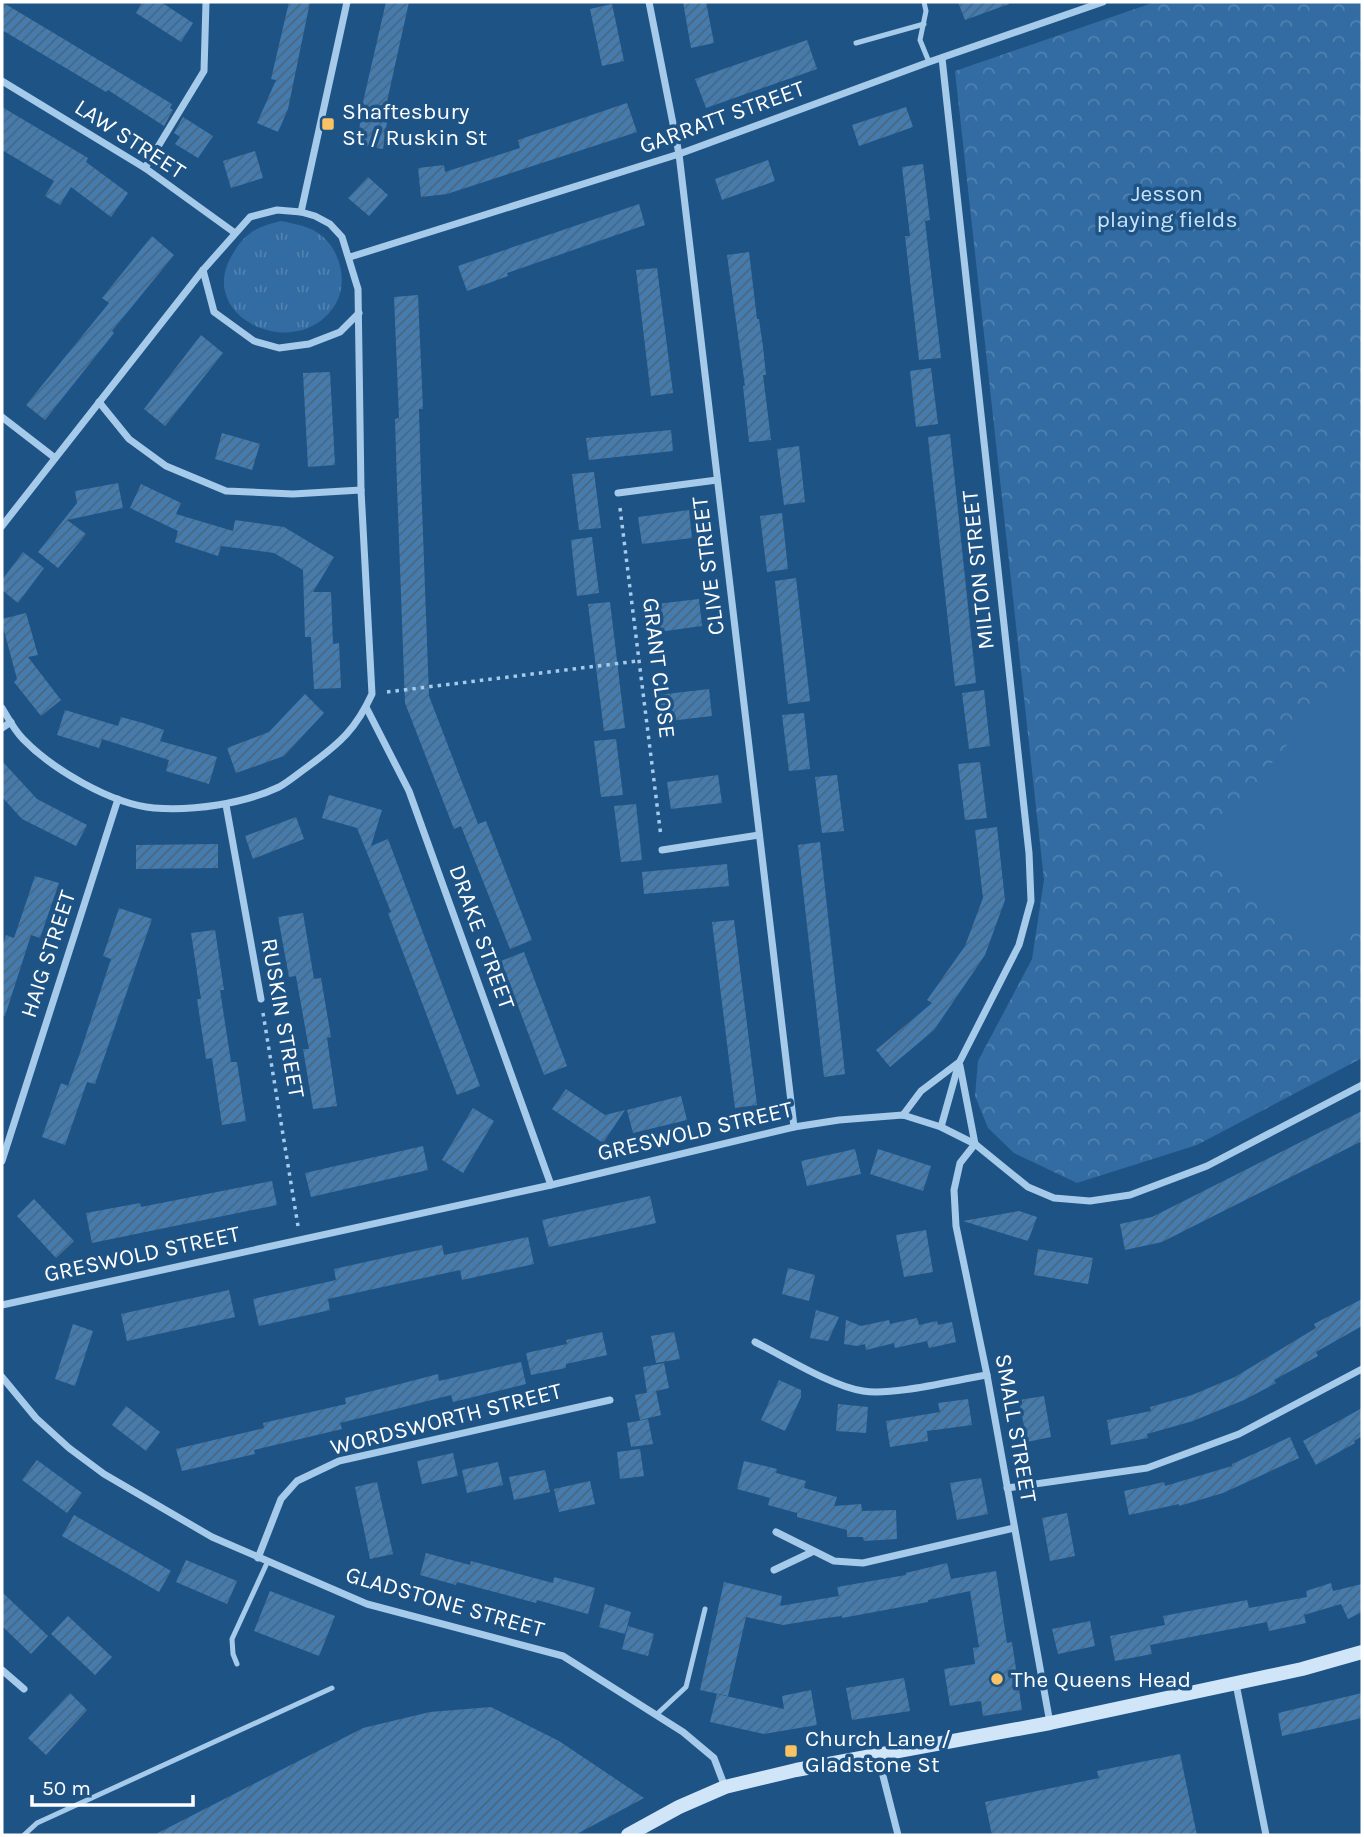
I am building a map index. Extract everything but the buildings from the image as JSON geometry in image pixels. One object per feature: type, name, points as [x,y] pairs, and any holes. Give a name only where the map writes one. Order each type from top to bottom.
[{"type":"main road","points":[[628,1835],[678,1807],[725,1787],[796,1770],[1051,1723],[1236,1683],[1362,1652]]},
{"type":"street","points":[[145,168],[204,71],[206,2]]},
{"type":"street","points":[[301,212],[347,2]]},
{"type":"street","name":"CLIVE STREET","points":[[649,2],[679,154],[794,1127]]},
{"type":"street","name":"GARRATT STREET","points":[[350,257],[679,154],[929,62],[1103,2]]},
{"type":"street","name":"MILTON STREET","points":[[941,1127],[959,1063],[1019,945],[1031,901],[1027,839],[942,58]]},
{"type":"street","name":"LAW STREET","points":[[2,81],[145,168],[234,233]]},
{"type":"street","points":[[2,526],[203,270],[250,217],[276,210],[301,212],[330,224],[342,237],[358,289],[361,490],[372,694],[342,741],[281,786],[226,805],[153,807],[118,799],[64,772],[22,738],[2,708]]},
{"type":"street","points":[[203,270],[214,312],[254,341],[279,348],[309,344],[340,332],[359,313]]},
{"type":"street","points":[[99,402],[129,439],[166,466],[226,491],[293,495],[361,490]]},
{"type":"street","points":[[2,417],[55,458]]},
{"type":"street","points":[[618,493],[717,480]]},
{"type":"street","name":"DRAKE STREET","points":[[366,707],[409,791],[551,1185]]},
{"type":"street","points":[[2,728],[11,722]]},
{"type":"street","name":"HAIG STREET","points":[[2,1161],[118,799]]},
{"type":"street","name":"RUSKIN STREET","points":[[226,805],[261,999]]},
{"type":"street","points":[[662,850],[759,835]]},
{"type":"street","points":[[959,1063],[975,1144]]},
{"type":"street","name":"MILTON STREET","points":[[903,1115],[921,1091],[959,1063]]},
{"type":"street","name":"GRESWOLD STREET","points":[[2,1305],[551,1185],[794,1127],[839,1120],[903,1115],[941,1127],[975,1144],[1028,1187],[1054,1198],[1090,1201],[1130,1195],[1207,1166],[1362,1085]]},
{"type":"street","name":"SMALL STREET","points":[[975,1144],[960,1163],[954,1190],[956,1226],[987,1375],[1051,1723]]},
{"type":"street","points":[[755,1342],[834,1382],[864,1391],[895,1390],[987,1375]]},
{"type":"street","points":[[1007,1488],[1147,1468],[1239,1434],[1362,1370]]},
{"type":"street","name":"GLADSTONE STREET","points":[[2,1377],[36,1418],[69,1448],[104,1474],[212,1537],[367,1604],[563,1656],[682,1732],[714,1758],[725,1787]]},
{"type":"street","name":"WORDSWORTH STREET","points":[[258,1558],[281,1499],[297,1481],[339,1461],[610,1400]]},
{"type":"street","points":[[776,1532],[834,1561],[863,1563],[1014,1528]]},
{"type":"street","points":[[774,1570],[812,1552]]},
{"type":"street","points":[[2,1670],[24,1689]]},
{"type":"street","points":[[1236,1683],[1266,1835]]},
{"type":"street","points":[[878,1756],[898,1835]]},
{"type":"lane","points":[[924,2],[926,11],[920,40],[929,62]]},
{"type":"lane","points":[[856,43],[924,24]]},
{"type":"lane","points":[[237,1664],[232,1639],[267,1563]]},
{"type":"lane","points":[[656,1715],[686,1687],[705,1609]]},
{"type":"lane","points":[[24,1835],[37,1823],[332,1688]]},
{"type":"path","name":"GRANT CLOSE","points":[[618,493],[662,850]]},
{"type":"path","points":[[372,694],[638,661]]},
{"type":"path","name":"RUSKIN STREET","points":[[261,999],[300,1239]]},
{"type":"green space","name":"Jesson playing fields","points":[[1155,2],[1362,2],[1362,1058],[1197,1145],[1077,1183],[1014,1153],[988,1128],[975,1096],[978,1061],[1032,959],[1044,880],[955,71]]},
{"type":"green space","points":[[281,221],[307,227],[321,235],[334,250],[342,280],[341,290],[333,308],[316,324],[296,331],[275,332],[255,326],[238,314],[227,298],[224,279],[231,257],[241,242],[258,229]]},
{"type":"green space","points":[[1362,655],[1362,905],[1322,953],[1199,851]]},
{"type":"place","name":"Shaftesbury St / Ruskin St","points":[[328,124]]},
{"type":"place","name":"The Queens Head","points":[[997,1679]]},
{"type":"place","name":"Church Lane / Gladstone St","points":[[791,1751]]}]
